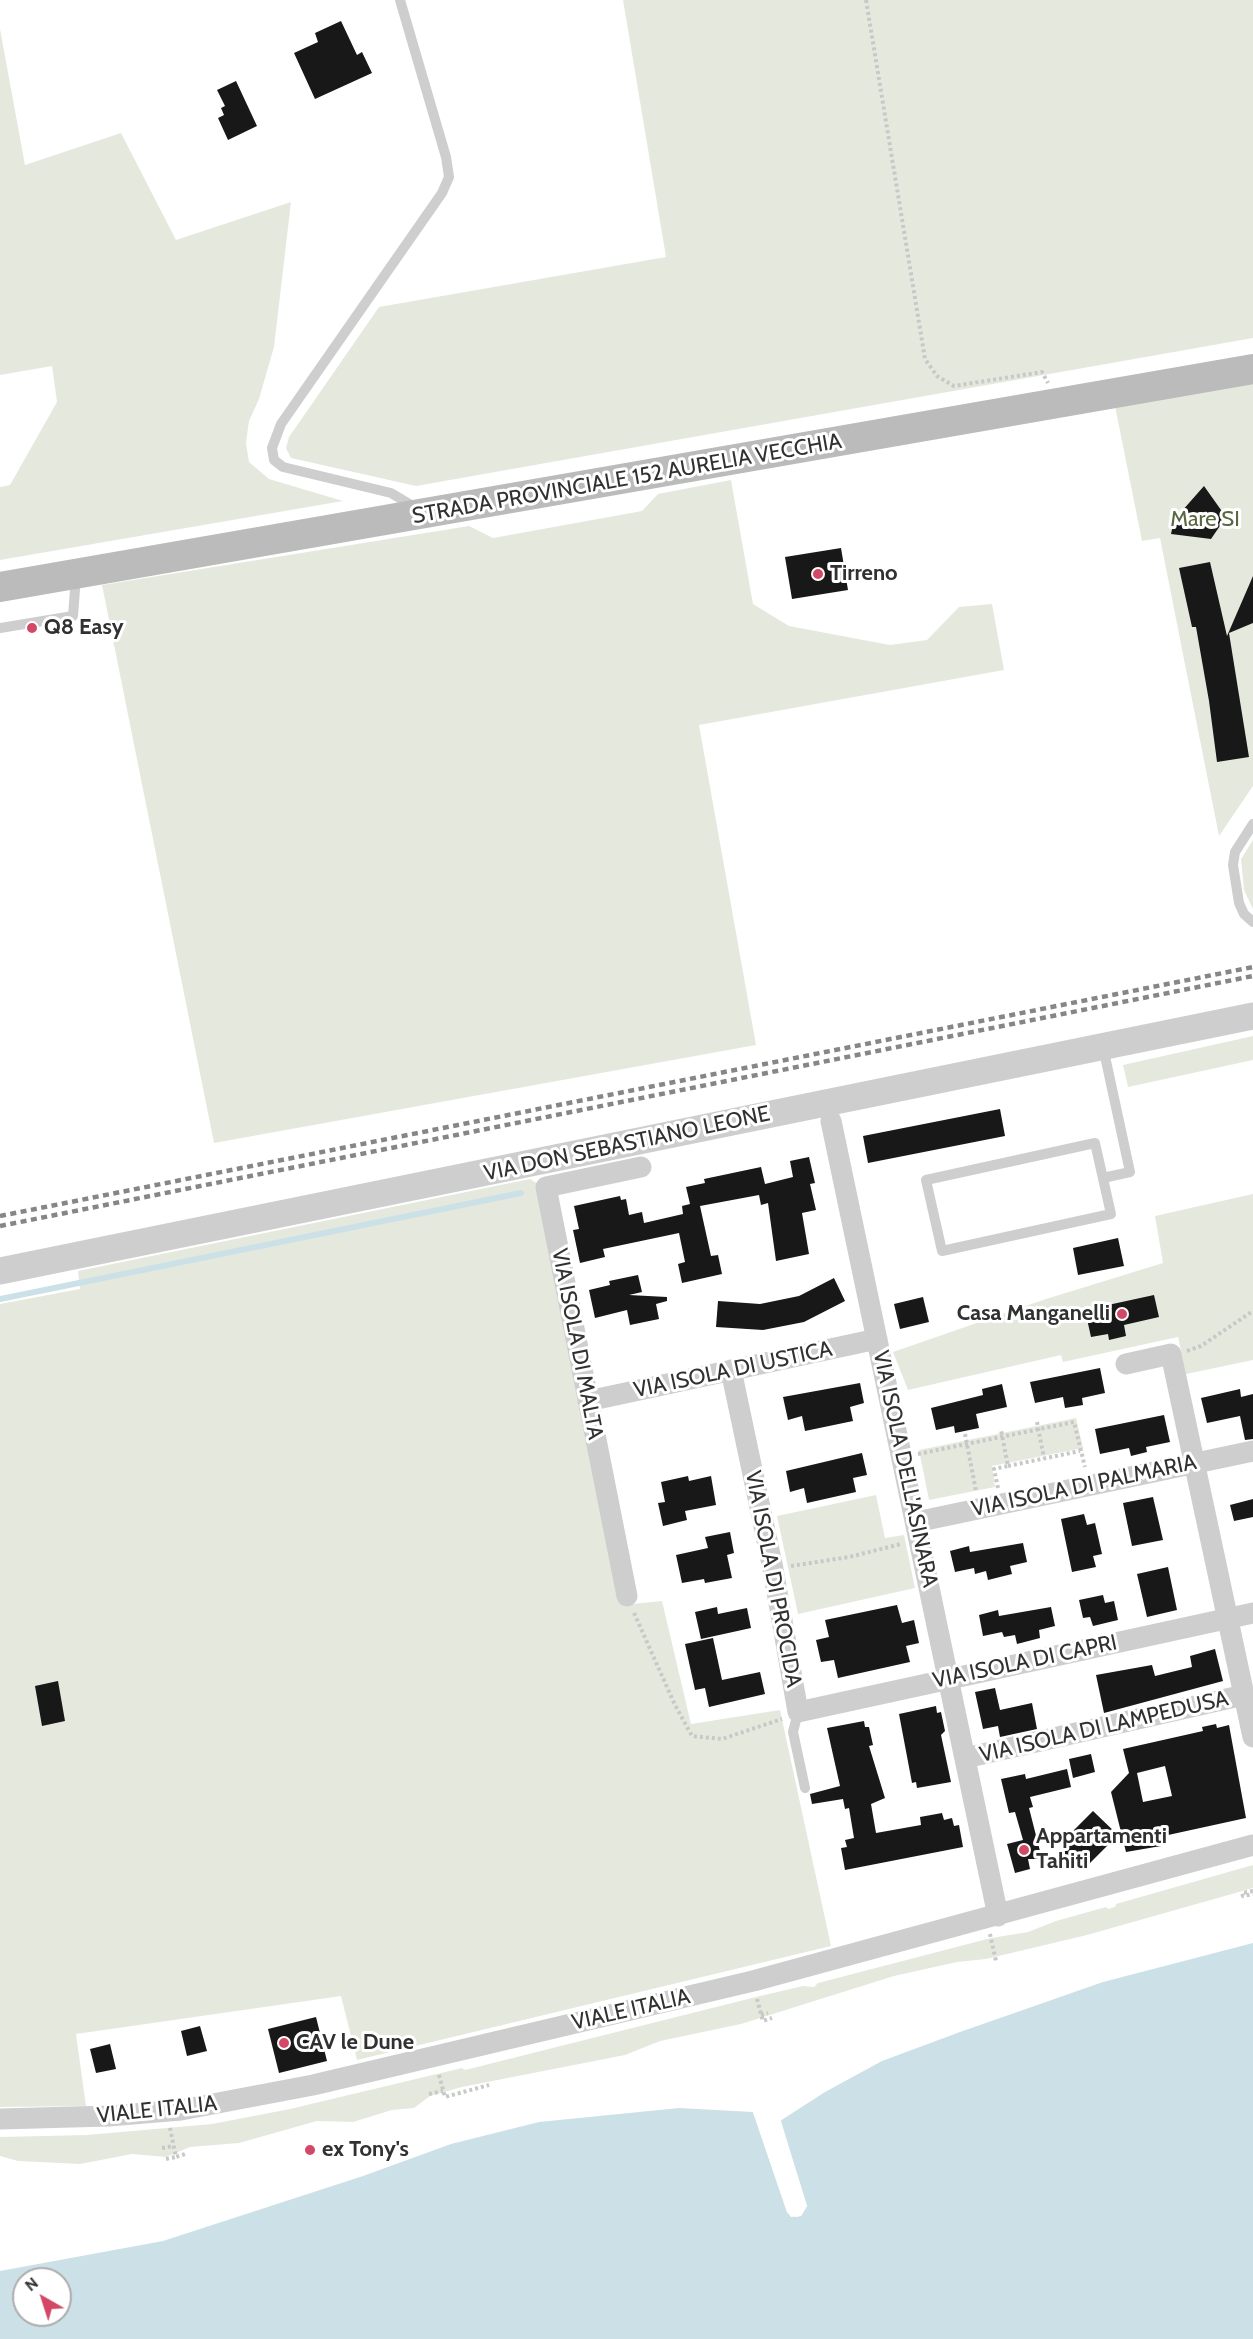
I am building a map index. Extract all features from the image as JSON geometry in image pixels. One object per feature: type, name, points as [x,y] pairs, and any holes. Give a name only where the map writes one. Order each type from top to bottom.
[{"type":"main road","name":"STRADA PROVINCIALE 152 AURELIA VECCHIA","points":[[0,587],[1253,369]]},
{"type":"street","name":"VIA DON SEBASTIANO LEONE","points":[[0,1271],[1253,1016]]},
{"type":"street","name":"VIA ISOLA DELL'ASINARA","points":[[831,1120],[858,1257],[950,1678],[998,1916]]},
{"type":"street","name":"VIA ISOLA DI MALTA","points":[[627,1596],[546,1187],[641,1167]]},
{"type":"street","name":"VIA ISOLA DI USTICA","points":[[588,1401],[877,1339]]},
{"type":"street","points":[[1126,1364],[1170,1354],[1253,1737]]},
{"type":"street","name":"VIA ISOLA DI PROCIDA","points":[[731,1370],[773,1569],[798,1712]]},
{"type":"street","name":"VIA ISOLA DI PALMARIA","points":[[918,1531],[1193,1463],[1253,1451]]},
{"type":"street","name":"VIA ISOLA DI CAPRI","points":[[798,1712],[1253,1613]]},
{"type":"street","name":"VIA ISOLA DI LAMPEDUSA","points":[[965,1758],[1244,1695]]},
{"type":"street","name":"VIALE ITALIA","points":[[0,2119],[109,2116],[181,2110],[238,2101],[741,1984],[1253,1845]]},
{"type":"lane","points":[[400,0],[447,157],[449,177],[442,193],[281,424],[272,448],[274,460],[284,468],[391,493],[424,514]]},
{"type":"lane","points":[[0,628],[73,616],[76,574]]},
{"type":"lane","points":[[1253,824],[1235,852],[1233,865],[1239,903],[1244,914],[1253,922]]},
{"type":"lane","points":[[1103,1046],[1130,1172],[1103,1178]]},
{"type":"lane","points":[[1095,1143],[1103,1178],[1111,1214],[942,1251],[926,1180],[1095,1143]]},
{"type":"lane","name":"VIA ISOLA DI PROCIDA","points":[[798,1712],[793,1732],[805,1788]]},
{"type":"path","points":[[866,0],[925,359],[937,376],[954,386],[1042,372],[1058,404]]},
{"type":"path","points":[[1170,1354],[1201,1346],[1253,1311]]},
{"type":"path","points":[[1037,1422],[1044,1458]]},
{"type":"path","points":[[920,1454],[1074,1422],[1081,1452],[994,1469],[999,1491],[988,1493]]},
{"type":"path","points":[[1001,1430],[1008,1466]]},
{"type":"path","points":[[965,1434],[977,1495]]},
{"type":"path","points":[[773,1569],[849,1557],[918,1531]]},
{"type":"path","points":[[627,1596],[675,1705],[692,1736],[722,1739],[766,1726],[798,1712]]},
{"type":"path","points":[[991,1938],[996,1961]]},
{"type":"path","points":[[756,1997],[763,2021],[772,2019]]},
{"type":"path","points":[[761,2015],[768,2013]]},
{"type":"path","points":[[439,2074],[445,2097],[489,2085]]},
{"type":"path","points":[[429,2094],[443,2091]]},
{"type":"path","points":[[170,2128],[176,2157]]},
{"type":"path","points":[[162,2148],[173,2146]]},
{"type":"path","points":[[165,2159],[185,2154]]},
{"type":"green space","points":[[623,0],[1253,0],[1253,338],[416,486],[291,458],[286,448],[289,437],[379,307],[666,257]]},
{"type":"green space","points":[[0,29],[25,165],[121,133],[176,240],[291,202],[274,347],[259,399],[249,421],[246,443],[249,462],[269,479],[343,501],[0,560],[0,487],[10,485],[57,402],[52,366],[0,375]]},
{"type":"green space","name":"Mare SI","points":[[1253,383],[1253,786],[1219,836],[1160,538],[1142,541],[1115,406]]},
{"type":"green space","points":[[731,480],[753,604],[789,626],[890,645],[927,640],[959,607],[992,604],[1004,670],[699,725],[756,1045],[214,1143],[102,585],[469,526],[493,538],[642,511],[658,494]]},
{"type":"green space","points":[[1253,840],[1253,909],[1244,890],[1241,859]]},
{"type":"green space","points":[[1253,1036],[1253,1060],[1128,1087],[1123,1065]]},
{"type":"green space","points":[[530,1179],[538,1184],[622,1605],[662,1601],[691,1724],[780,1710],[831,1946],[357,2060],[341,1996],[76,2034],[86,2106],[0,2107],[0,1304],[80,1289],[78,1271]]},
{"type":"green space","points":[[1253,1194],[1253,1360],[1186,1374],[1178,1337],[1063,1362],[1061,1355],[908,1390],[893,1352],[1046,1299],[1163,1263],[1155,1216]]},
{"type":"green space","points":[[1076,1418],[1083,1448],[992,1466],[995,1487],[929,1500],[919,1450]]},
{"type":"green space","points":[[876,1495],[885,1538],[904,1535],[915,1588],[798,1614],[777,1516]]},
{"type":"green space","points":[[1253,1865],[1253,1888],[1087,1935],[986,1959],[957,1962],[894,1976],[741,2024],[660,2041],[625,2055],[462,2087],[430,2096],[414,2108],[392,2110],[353,2122],[317,2121],[239,2143],[190,2147],[166,2157],[132,2154],[80,2164],[18,2161],[0,2156],[0,2137],[87,2135],[212,2124],[290,2109],[462,2068],[465,2070],[756,1997],[803,1986],[814,1987],[818,1983],[991,1938],[1028,1932],[1056,1921],[1106,1907],[1108,1909],[1115,1907],[1116,1904]]},
{"type":"shaded area","points":[[1253,1943],[1253,2339],[0,2339],[0,2271],[12,2269],[12,2327],[72,2327],[72,2267],[22,2267],[163,2241],[363,2176],[451,2144],[539,2122],[679,2108],[753,2112],[787,2212],[796,2217],[801,2216],[807,2206],[780,2121],[825,2092],[882,2061],[1103,1982]]},
{"type":"pier","points":[[752,2109],[755,2111],[789,2210],[795,2214],[804,2206],[778,2122],[780,2118],[807,2206],[801,2216],[791,2217],[787,2212]]},
{"type":"building","points":[[341,21],[357,55],[362,52],[372,73],[315,99],[294,53],[318,42],[315,33]]},
{"type":"building","points":[[236,81],[257,126],[228,140],[218,118],[224,115],[221,108],[225,106],[217,90]]},
{"type":"building","points":[[1204,486],[1226,517],[1211,539],[1171,534],[1174,520]]},
{"type":"building","points":[[841,548],[848,590],[792,599],[785,557]]},
{"type":"building","points":[[1210,562],[1227,636],[1253,576],[1253,623],[1229,633],[1249,757],[1217,762],[1196,627],[1192,627],[1179,568]]},
{"type":"building","points":[[1000,1109],[1005,1136],[868,1163],[863,1136]]},
{"type":"building","points":[[809,1157],[815,1183],[810,1184],[816,1210],[802,1213],[809,1254],[776,1261],[768,1203],[761,1205],[759,1195],[700,1206],[711,1256],[718,1255],[722,1274],[682,1283],[678,1264],[685,1262],[679,1233],[603,1249],[605,1257],[580,1263],[573,1230],[579,1229],[574,1206],[620,1196],[621,1200],[626,1199],[629,1215],[642,1212],[644,1223],[683,1214],[682,1206],[690,1204],[686,1187],[705,1183],[704,1179],[761,1167],[765,1184],[793,1177],[790,1161]]},
{"type":"building","points":[[1118,1238],[1124,1266],[1078,1275],[1073,1248]]},
{"type":"building","points":[[638,1275],[642,1292],[629,1295],[667,1297],[667,1301],[656,1304],[659,1319],[630,1325],[627,1310],[595,1318],[589,1290],[610,1285],[609,1281]]},
{"type":"building","points":[[834,1278],[845,1301],[804,1322],[763,1330],[716,1327],[718,1301],[760,1304],[799,1296]]},
{"type":"building","name":"Casa Manganelli","points":[[1154,1295],[1159,1317],[1124,1325],[1126,1336],[1109,1340],[1108,1334],[1091,1337],[1085,1310]]},
{"type":"building","points":[[923,1297],[929,1322],[900,1329],[894,1304]]},
{"type":"building","points":[[1100,1368],[1105,1393],[1082,1398],[1083,1405],[1065,1408],[1063,1397],[1035,1403],[1030,1382]]},
{"type":"building","points":[[860,1383],[864,1403],[850,1407],[853,1421],[805,1431],[802,1416],[788,1420],[783,1397]]},
{"type":"building","points":[[1002,1384],[1007,1407],[976,1414],[979,1428],[955,1433],[954,1426],[936,1430],[931,1408],[983,1395],[982,1389]]},
{"type":"building","points":[[1240,1389],[1241,1397],[1253,1394],[1253,1439],[1245,1440],[1240,1416],[1207,1423],[1201,1398]]},
{"type":"building","points":[[1164,1415],[1170,1442],[1146,1447],[1147,1452],[1131,1456],[1129,1448],[1100,1454],[1095,1429]]},
{"type":"building","points":[[862,1453],[867,1475],[853,1478],[856,1492],[807,1503],[804,1488],[790,1492],[786,1471]]},
{"type":"building","points":[[688,1476],[689,1481],[711,1476],[716,1505],[685,1511],[687,1520],[663,1526],[658,1503],[665,1502],[661,1482]]},
{"type":"building","points":[[1153,1497],[1163,1540],[1132,1546],[1123,1503]]},
{"type":"building","points":[[1253,1499],[1253,1517],[1234,1521],[1230,1505]]},
{"type":"building","points":[[1084,1514],[1087,1525],[1095,1523],[1102,1554],[1093,1556],[1096,1567],[1072,1572],[1061,1519]]},
{"type":"building","points":[[730,1532],[734,1553],[727,1555],[732,1578],[705,1583],[704,1579],[682,1583],[676,1555],[708,1548],[705,1537]]},
{"type":"building","points":[[1023,1543],[1027,1562],[1010,1566],[1012,1574],[988,1580],[986,1571],[975,1574],[974,1568],[955,1572],[950,1551],[969,1546],[970,1552]]},
{"type":"building","points":[[1168,1567],[1177,1610],[1147,1617],[1137,1574]]},
{"type":"building","points":[[1103,1595],[1105,1603],[1114,1601],[1118,1620],[1093,1626],[1090,1617],[1083,1618],[1079,1600]]},
{"type":"building","points":[[897,1605],[902,1623],[914,1620],[919,1643],[906,1646],[910,1662],[838,1678],[834,1660],[821,1662],[816,1640],[829,1637],[825,1620]]},
{"type":"building","points":[[717,1607],[718,1614],[747,1608],[751,1628],[701,1639],[695,1612]]},
{"type":"building","points":[[1051,1607],[1055,1626],[1039,1630],[1040,1638],[1017,1644],[1015,1635],[1004,1637],[1002,1632],[983,1636],[979,1615],[998,1610],[999,1616]]},
{"type":"building","points":[[713,1638],[722,1680],[760,1672],[765,1694],[709,1707],[705,1688],[695,1690],[685,1644]]},
{"type":"building","points":[[1215,1649],[1223,1681],[1104,1713],[1096,1675],[1152,1665],[1155,1676],[1192,1667],[1190,1656]]},
{"type":"building","points":[[58,1681],[65,1721],[42,1726],[35,1686]]},
{"type":"building","points":[[995,1688],[1000,1710],[1032,1703],[1037,1729],[1000,1737],[998,1726],[983,1729],[975,1692]]},
{"type":"building","points":[[936,1706],[937,1713],[941,1712],[945,1731],[941,1735],[951,1782],[917,1788],[916,1782],[912,1783],[899,1714]]},
{"type":"building","points":[[864,1721],[865,1727],[869,1727],[873,1745],[869,1746],[885,1798],[871,1804],[876,1833],[921,1825],[920,1817],[942,1813],[944,1820],[952,1818],[954,1826],[959,1825],[963,1847],[845,1870],[841,1848],[847,1847],[845,1840],[854,1838],[849,1808],[845,1809],[843,1799],[812,1804],[810,1794],[840,1786],[827,1728]]},
{"type":"building","points":[[1216,1724],[1217,1728],[1229,1725],[1246,1818],[1159,1837],[1161,1846],[1126,1852],[1111,1792],[1129,1773],[1123,1749],[1203,1731],[1202,1727]],"holes":[[[1165,1766],[1172,1796],[1143,1802],[1137,1773]]]},
{"type":"building","points":[[1091,1754],[1095,1772],[1073,1778],[1069,1759]]},
{"type":"building","points":[[1067,1769],[1071,1787],[1030,1797],[1033,1807],[1029,1808],[1042,1859],[1028,1859],[1030,1869],[1015,1873],[1007,1844],[1023,1840],[1015,1812],[1009,1813],[1001,1779],[1025,1774],[1026,1779]]},
{"type":"building","points":[[1093,1811],[1118,1835],[1085,1868],[1067,1869],[1067,1863],[1061,1863],[1061,1831],[1073,1831]]},
{"type":"building","name":"CAV le Dune","points":[[316,2017],[327,2061],[279,2073],[268,2029]]},
{"type":"building","points":[[200,2026],[207,2051],[187,2056],[181,2031]]},
{"type":"building","points":[[110,2044],[116,2069],[96,2073],[90,2049]]},
{"type":"waterway","points":[[0,1299],[521,1193]]},
{"type":"railway","points":[[0,1216],[1253,967]]},
{"type":"railway","points":[[0,1226],[1253,976]]},
{"type":"place","name":"Tirreno","points":[[818,574]]},
{"type":"place","name":"Q8 Easy","points":[[32,628]]},
{"type":"place","name":"Casa Manganelli","points":[[1122,1314]]},
{"type":"place","name":"Appartamenti Tahiti","points":[[1024,1850]]},
{"type":"place","name":"CAV le Dune","points":[[284,2043]]},
{"type":"place","name":"ex Tony's","points":[[310,2150]]}]
